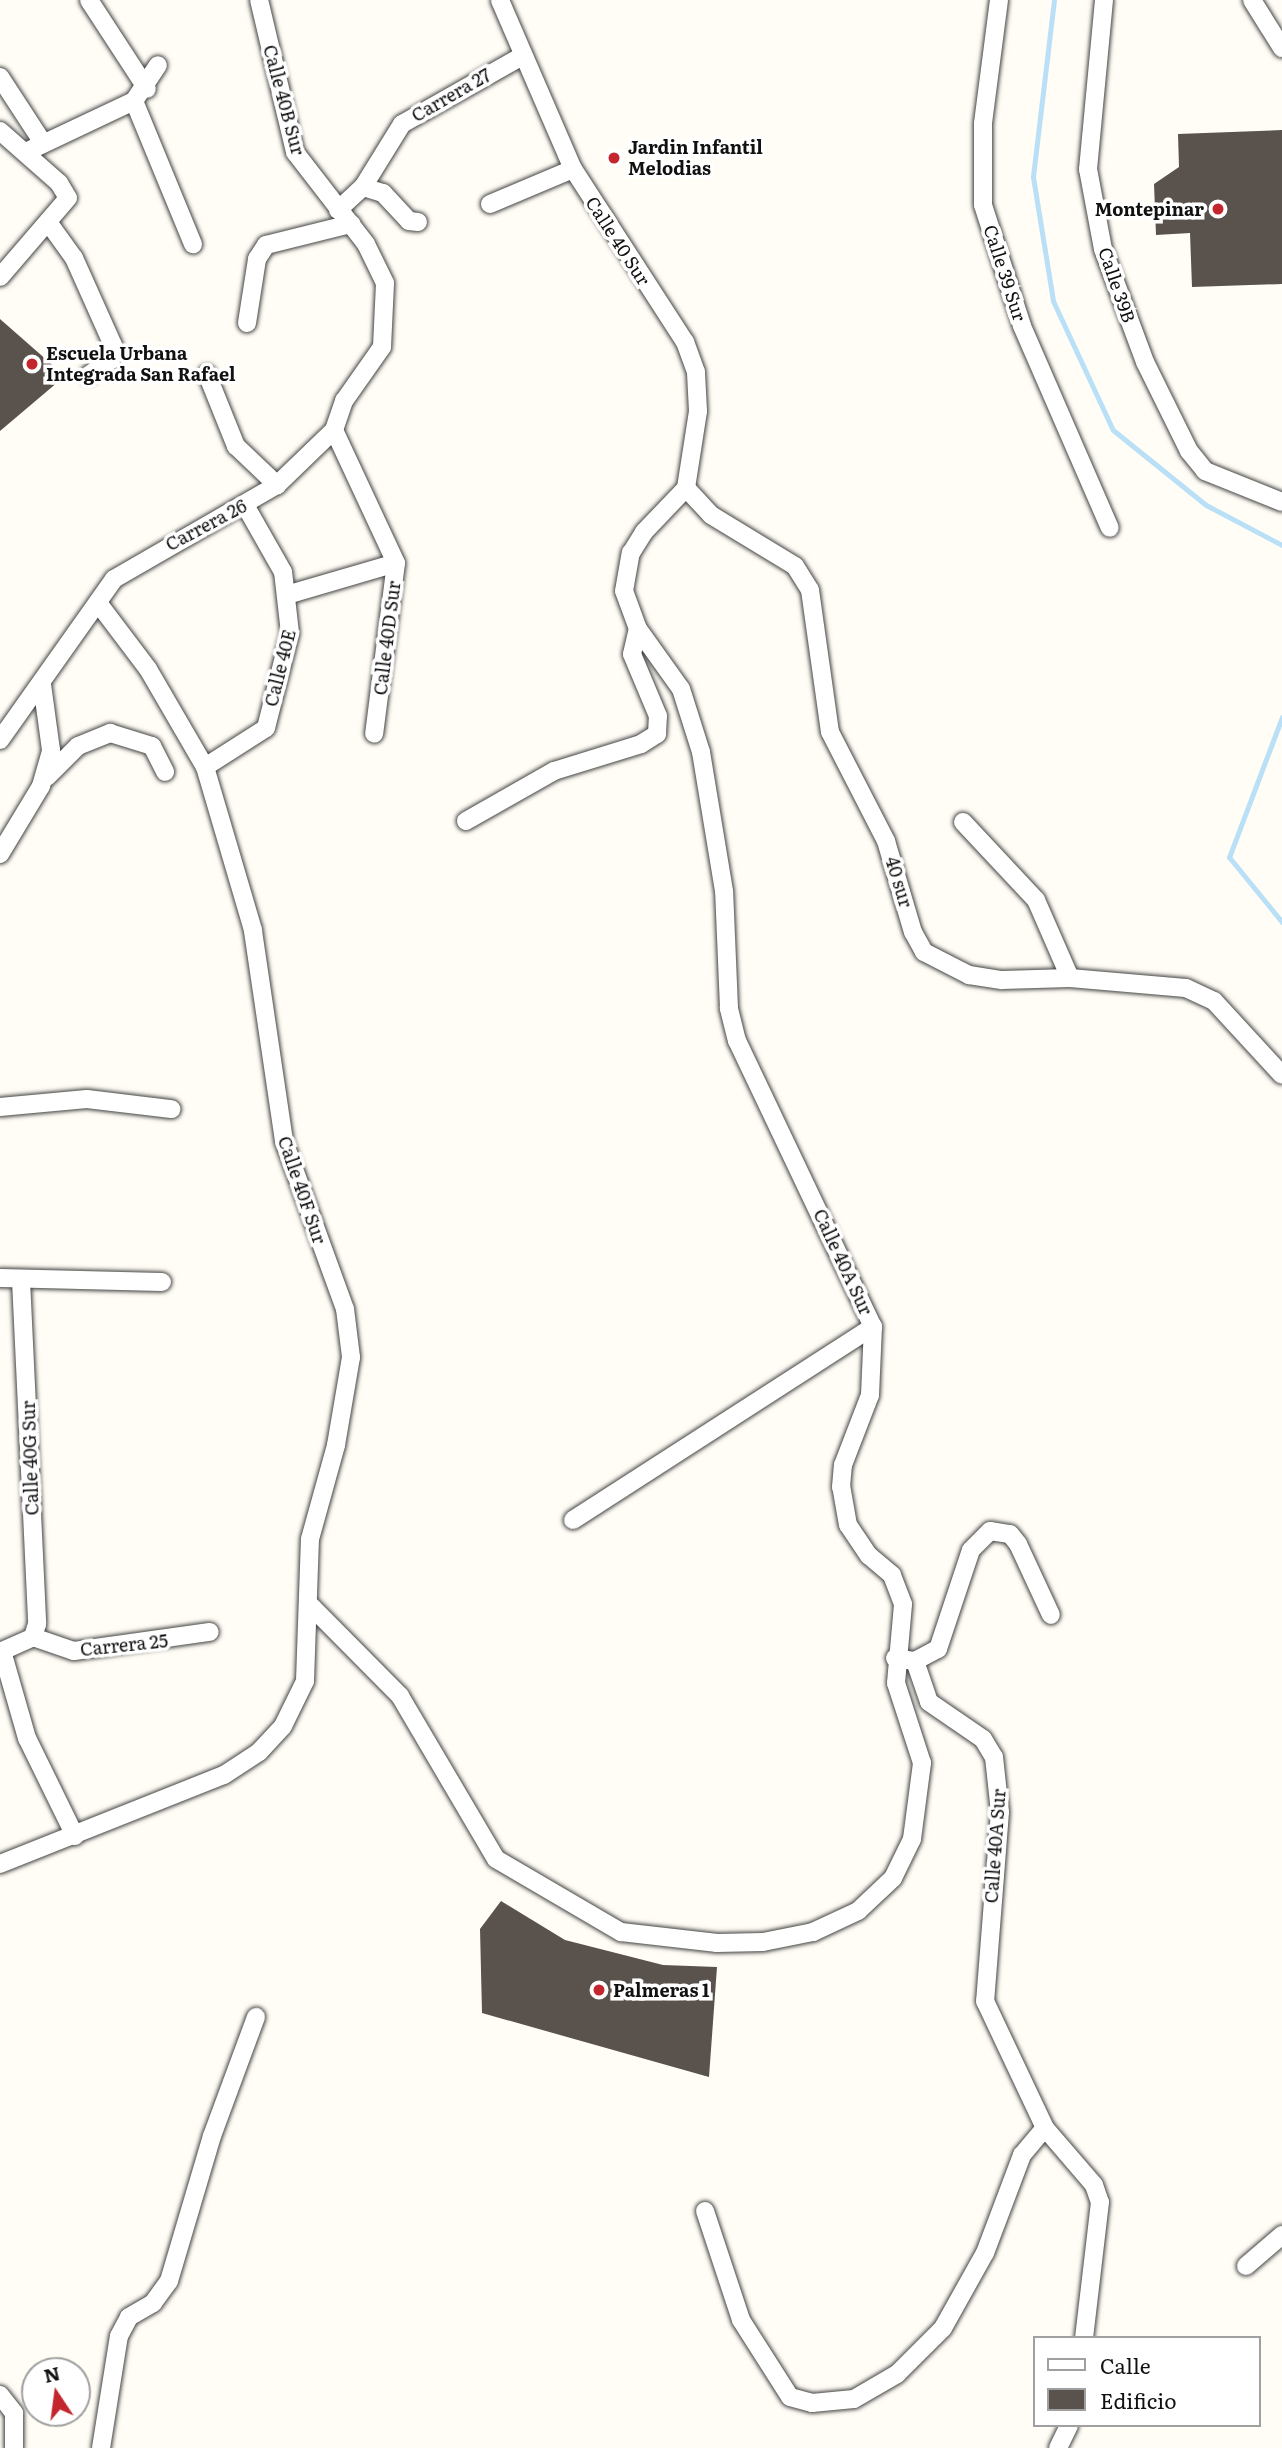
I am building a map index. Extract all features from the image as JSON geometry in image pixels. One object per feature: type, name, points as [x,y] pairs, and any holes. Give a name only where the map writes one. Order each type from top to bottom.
[{"type":"street","points":[[89,0],[140,95],[193,244]]},
{"type":"street","name":"Calle 40B Sur","points":[[259,0],[295,152],[351,224],[378,266],[387,300]]},
{"type":"street","name":"Calle 40 Sur","points":[[500,0],[573,169],[685,342],[696,372],[698,411],[686,488]]},
{"type":"street","name":"Calle 39 Sur","points":[[999,0],[983,124],[983,205],[1022,326],[1110,528]]},
{"type":"street","name":"Calle 39B","points":[[1104,0],[1088,169],[1103,249],[1145,362],[1189,451],[1206,471],[1282,502]]},
{"type":"street","points":[[1252,0],[1282,48]]},
{"type":"street","name":"Carrera 27","points":[[338,210],[363,187],[402,124],[522,56]]},
{"type":"street","points":[[26,152],[140,95],[158,65]]},
{"type":"street","points":[[0,76],[43,143]]},
{"type":"street","points":[[0,131],[59,183],[66,204],[0,277]]},
{"type":"street","points":[[490,204],[573,169]]},
{"type":"street","points":[[363,187],[383,193],[409,221],[418,222]]},
{"type":"street","points":[[48,222],[74,258],[113,345],[111,360],[89,375]]},
{"type":"street","points":[[247,323],[257,259],[266,245],[351,224]]},
{"type":"street","name":"Carrera 26","points":[[0,740],[5,727],[42,684],[98,603],[132,564],[277,485],[334,430],[344,401],[382,347],[387,300]]},
{"type":"street","points":[[206,374],[236,446],[277,485]]},
{"type":"street","name":"Calle 40D Sur","points":[[334,430],[396,563],[374,734]]},
{"type":"street","name":"Calle 40A Sur","points":[[311,1606],[400,1696],[496,1859],[621,1932],[665,1940],[763,1942],[813,1931],[858,1912],[893,1878],[912,1839],[922,1763],[896,1683],[895,1658],[903,1622],[900,1588],[857,1541],[841,1487],[870,1395],[873,1327],[737,1041],[729,1008],[724,891],[701,752],[681,689],[638,629],[624,591],[631,553],[686,488]]},
{"type":"street","name":"40 sur","points":[[686,488],[711,514],[796,566],[810,590],[830,732],[886,841],[913,932],[924,952],[969,975],[1070,978],[1186,988],[1214,1001],[1282,1075]]},
{"type":"street","points":[[244,505],[290,594],[396,563]]},
{"type":"street","name":"Calle 40E","points":[[205,767],[266,728],[286,656],[290,594]]},
{"type":"street","name":"Calle 40F Sur","points":[[0,1864],[223,1775],[259,1752],[283,1726],[305,1681],[311,1606],[310,1539],[341,1422],[350,1332],[284,1141],[253,930],[205,767],[148,668],[98,603]]},
{"type":"street","points":[[466,821],[554,771],[641,744],[657,734],[658,716],[632,654],[638,629]]},
{"type":"street","points":[[41,786],[51,733],[42,684]]},
{"type":"street","points":[[0,854],[41,786],[64,757],[110,733],[152,746],[165,772]]},
{"type":"street","points":[[963,822],[1036,901],[1070,978]]},
{"type":"street","points":[[0,1107],[87,1099],[171,1109]]},
{"type":"street","points":[[0,1278],[162,1282]]},
{"type":"street","name":"Calle 40G Sur","points":[[21,1280],[37,1624],[33,1637]]},
{"type":"street","points":[[573,1520],[873,1327]]},
{"type":"street","points":[[895,1658],[915,1661],[938,1649],[971,1550],[990,1531],[1010,1534],[1018,1544],[1051,1615]]},
{"type":"street","name":"Carrera 25","points":[[33,1637],[74,1651],[210,1632]]},
{"type":"street","points":[[33,1637],[1,1652],[27,1738],[75,1836]]},
{"type":"street","name":"Calle 40A Sur","points":[[915,1661],[923,1694],[983,1739],[997,1766],[1000,1812],[985,2001],[1045,2128],[1094,2185],[1100,2202],[1084,2336]]},
{"type":"street","points":[[101,2448],[119,2336],[128,2317],[153,2303],[169,2281],[212,2136],[256,2017]]},
{"type":"street","points":[[705,2211],[741,2320],[790,2397],[812,2403],[854,2399],[897,2374],[943,2328],[985,2253],[1022,2155],[1045,2128]]},
{"type":"street","points":[[1246,2266],[1282,2235]]},
{"type":"street","points":[[0,2395],[14,2413],[14,2448]]},
{"type":"street","points":[[1058,2448],[1068,2427]]},
{"type":"building","name":"Montepinar","points":[[1282,130],[1282,284],[1192,287],[1190,233],[1156,235],[1154,184],[1179,167],[1178,134]]},
{"type":"building","name":"Escuela Urbana Integrada San Rafael","points":[[0,319],[65,376],[0,431]]},
{"type":"building","name":"Palmeras 1","points":[[501,1901],[565,1940],[663,1965],[717,1967],[709,2077],[482,2013],[480,1929]]},
{"type":"waterway","points":[[1054,0],[1033,177],[1053,301],[1113,430],[1206,505],[1282,545]]},
{"type":"waterway","points":[[1282,717],[1229,857],[1282,922]]},
{"type":"place","name":"Jardin Infantil Melodias","points":[[614,158]]},
{"type":"place","name":"Montepinar","points":[[1218,209]]},
{"type":"place","name":"Escuela Urbana Integrada San Rafael","points":[[32,364]]},
{"type":"place","name":"Palmeras 1","points":[[599,1990]]}]
